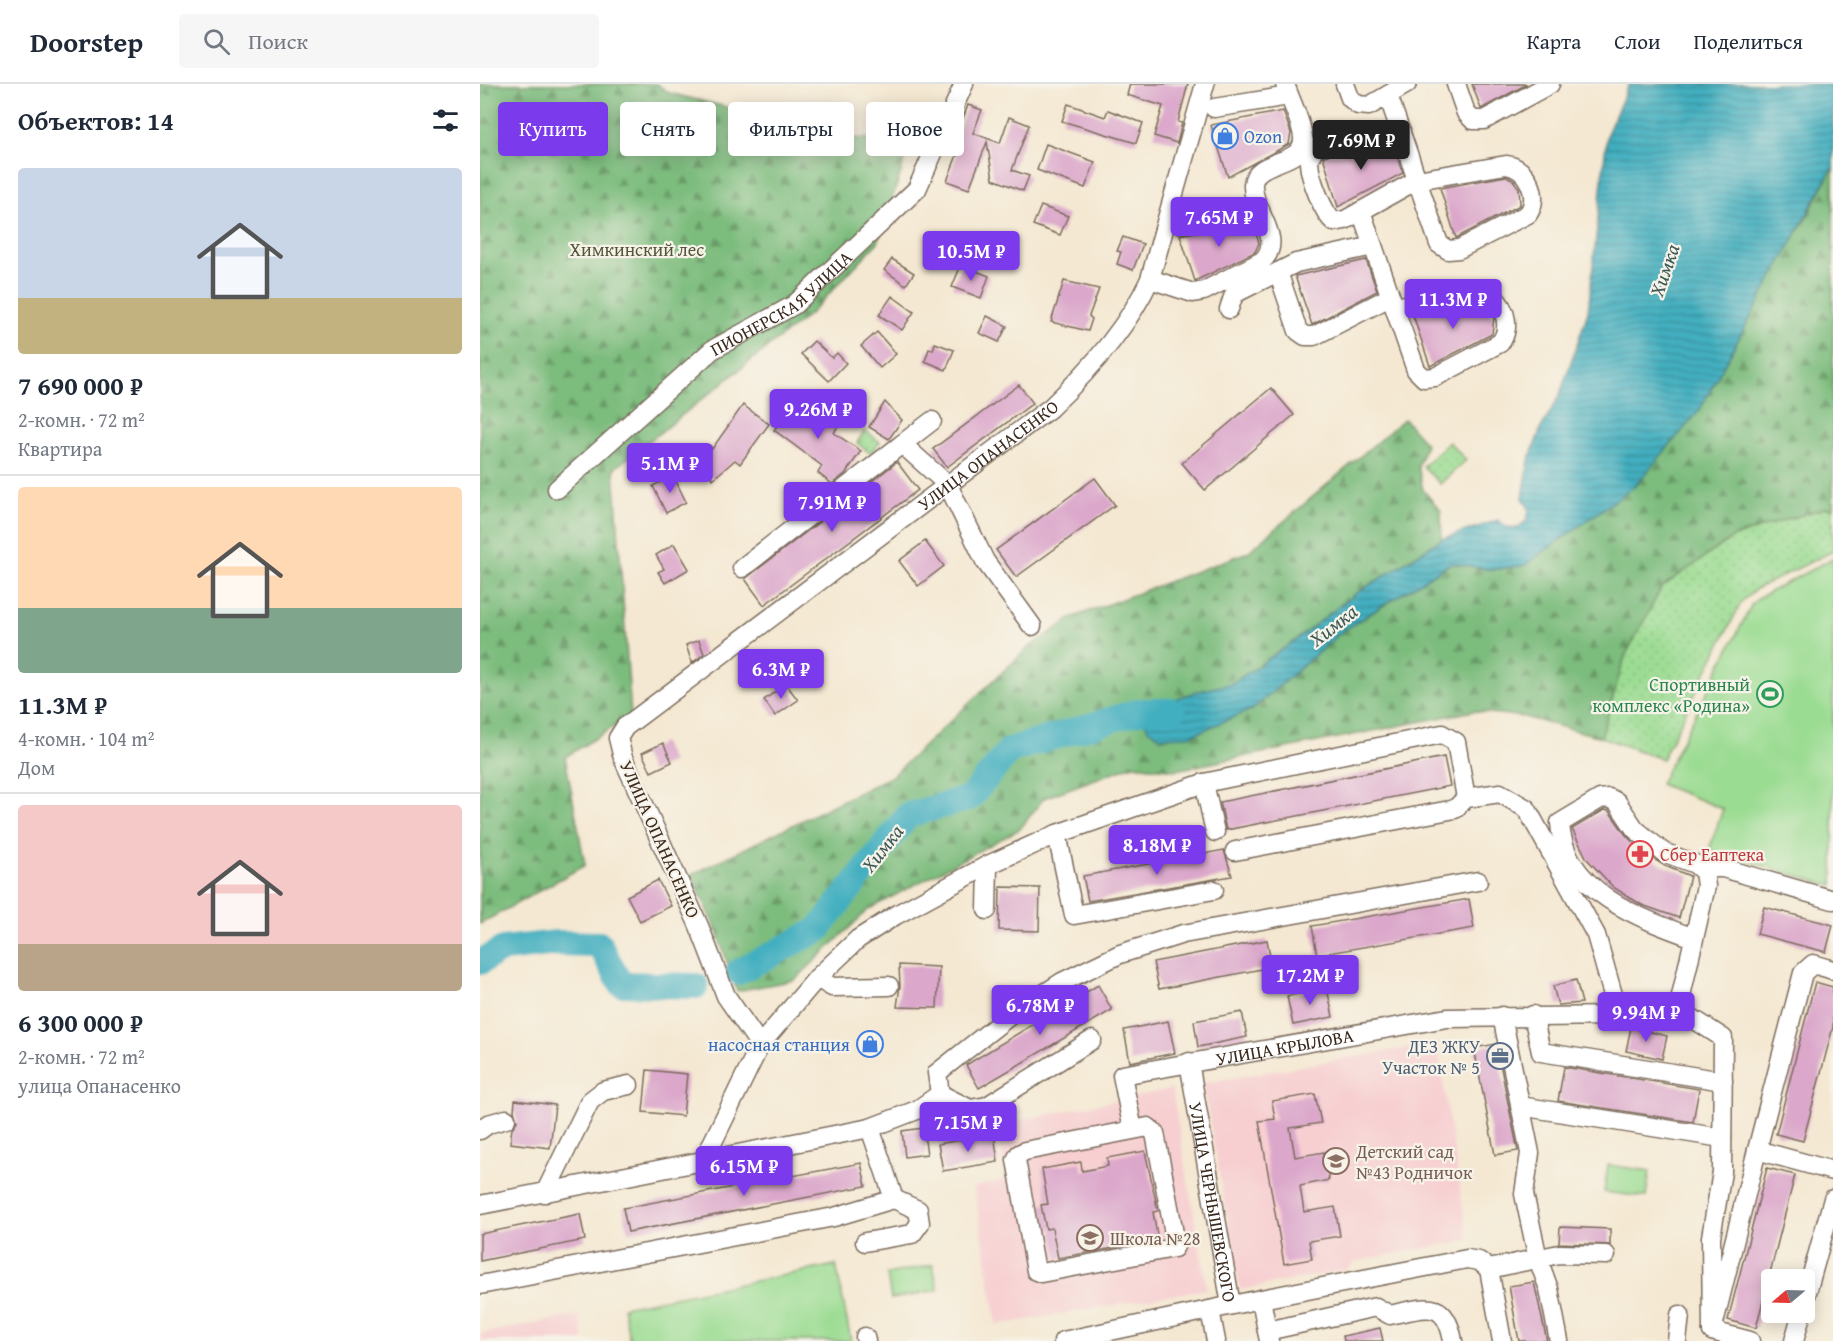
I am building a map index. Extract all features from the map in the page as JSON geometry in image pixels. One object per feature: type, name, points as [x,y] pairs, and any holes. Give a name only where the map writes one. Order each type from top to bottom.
[{"type":"street","name":"ПИОНЕРСКАЯ УЛИЦА","points":[[557,489],[712,350],[794,304],[917,189],[964,84]]},
{"type":"street","name":"УЛИЦА ОПАНАСЕНКО","points":[[760,1045],[726,996],[699,926],[623,758],[618,738],[625,727],[1050,408],[1066,393],[1142,297],[1150,279],[1205,84]]},
{"type":"street","points":[[1345,84],[1350,98],[1358,105],[1369,106],[1407,84]]},
{"type":"street","points":[[1456,84],[1466,113],[1473,120],[1484,120],[1550,84]]},
{"type":"street","points":[[1150,279],[1193,293],[1204,291],[1262,261],[1270,254],[1272,243],[1253,191],[1253,181],[1258,173],[1296,154],[1302,147],[1303,136],[1287,90],[1215,108]]},
{"type":"street","points":[[1388,95],[1401,131],[1418,180],[1439,244],[1448,250],[1459,249],[1528,214],[1533,206],[1525,172],[1517,166],[1506,165],[1418,180],[1345,220],[1334,222],[1325,215],[1309,164],[1310,153],[1317,146],[1401,131]]},
{"type":"street","points":[[1182,224],[1260,209]]},
{"type":"street","points":[[1278,272],[1298,331],[1305,336],[1314,336],[1392,302],[1484,292],[1493,295],[1498,301],[1507,326],[1506,336],[1500,343],[1435,377],[1424,378],[1416,370],[1392,302],[1372,246],[1361,212]]},
{"type":"street","points":[[1229,309],[1234,294],[1296,262],[1372,246]]},
{"type":"street","points":[[742,568],[932,421]]},
{"type":"street","points":[[902,444],[948,485],[985,561],[1032,626]]},
{"type":"street","points":[[703,1162],[760,1045],[817,978],[858,939],[896,915],[988,865],[1057,834],[1204,783],[1442,734],[1456,742],[1466,798]]},
{"type":"street","points":[[1204,783],[1215,832]]},
{"type":"street","points":[[1235,851],[1455,809],[1466,798],[1500,793],[1527,809],[1596,935],[1619,1016]]},
{"type":"street","points":[[1694,938],[1639,919],[1605,898],[1575,865],[1560,834],[1560,823],[1600,799],[1609,798],[1617,802],[1635,829],[1663,852],[1695,864],[1704,872],[1707,886],[1678,1009],[1723,1038],[1722,1172],[1711,1237],[1712,1331]]},
{"type":"street","points":[[1057,834],[1074,915],[1214,890]]},
{"type":"street","points":[[987,910],[988,865]]},
{"type":"street","points":[[1704,872],[1713,868],[1723,868],[1833,900]]},
{"type":"street","points":[[940,1094],[937,1073],[1008,1017],[1062,982],[1120,954],[1183,934],[1478,881]]},
{"type":"street","points":[[1712,1331],[1803,973],[1813,964],[1833,970]]},
{"type":"street","points":[[817,978],[832,987],[889,986]]},
{"type":"street","name":"УЛИЦА КРЫЛОВА","points":[[1133,1130],[1122,1075],[1447,1018],[1533,1015],[1619,1016],[1678,1009]]},
{"type":"street","points":[[1533,1015],[1541,1052],[1723,1081]]},
{"type":"street","points":[[1502,1016],[1530,1153],[1524,1194],[1538,1259],[1549,1289],[1559,1341]]},
{"type":"street","points":[[940,1094],[970,1109],[987,1106],[1092,1040]]},
{"type":"street","name":"УЛИЦА ЧЕРНЫШЕВСКОГО","points":[[1189,1062],[1231,1305],[1261,1299],[1268,1336]]},
{"type":"street","points":[[544,1193],[590,1101],[603,1091],[629,1085]]},
{"type":"street","points":[[480,1205],[870,1128],[917,1110],[940,1094]]},
{"type":"street","points":[[1520,1106],[1722,1138]]},
{"type":"street","points":[[480,1130],[488,1124],[506,1119]]},
{"type":"street","points":[[1149,1127],[1155,1133],[1176,1244],[1174,1248],[1053,1271],[1036,1271],[1016,1161],[1019,1154],[1133,1130],[1149,1127]]},
{"type":"street","points":[[870,1128],[894,1199]]},
{"type":"street","points":[[1757,1150],[1833,1171]]},
{"type":"street","points":[[480,1285],[834,1216],[894,1199],[918,1210],[920,1223],[912,1234],[865,1242]]},
{"type":"street","points":[[1813,1269],[1833,1199]]},
{"type":"street","points":[[1490,1269],[1559,1254],[1606,1255]]},
{"type":"street","points":[[1261,1299],[1467,1259],[1479,1261],[1490,1269],[1502,1341]]},
{"type":"street","points":[[1063,1341],[1231,1305]]},
{"type":"street","points":[[1268,1336],[1376,1307],[1390,1315],[1428,1307],[1438,1309],[1445,1316],[1450,1324],[1453,1341]]},
{"type":"street","points":[[1209,1340],[1210,1310]]},
{"type":"street","points":[[1677,1341],[1680,1315]]},
{"type":"street","points":[[1794,1341],[1799,1323]]},
{"type":"street","points":[[1712,1331],[1750,1341]]},
{"type":"shaded area","name":"Детский сад №43 Родничок","points":[[1437,1043],[1468,1240],[1356,1261],[1346,1270],[1240,1290],[1203,1083]]},
{"type":"shaded area","name":"Школа №28","points":[[1172,1089],[1207,1289],[997,1325],[974,1187],[1007,1180],[996,1125]]},
{"type":"shaded area","points":[[579,1315],[584,1341],[480,1341],[480,1334]]},
{"type":"green space","name":"Химкинский лес","points":[[480,84],[657,84],[669,93],[706,102],[620,102],[620,156],[716,156],[716,104],[728,107],[728,156],[854,156],[854,138],[866,139],[866,156],[906,156],[878,242],[810,314],[614,469],[631,716],[565,757],[585,865],[480,924]]},
{"type":"green space","points":[[1833,167],[1833,508],[1824,508],[1735,536],[1662,587],[1625,656],[1601,737],[1524,717],[1474,711],[1176,770],[1133,765],[1044,798],[1020,829],[869,909],[795,980],[737,991],[713,921],[691,875],[892,776],[1029,647],[1074,617],[1248,552],[1404,419],[1426,444],[1418,466],[1423,490],[1441,511],[1442,539],[1352,596],[1296,640],[1233,683],[1151,706],[1253,709],[1344,630],[1451,563],[1492,570],[1525,565],[1635,486],[1807,217]]},
{"type":"green space","points":[[865,430],[880,442],[870,453],[857,443]]},
{"type":"green space","points":[[1449,442],[1466,460],[1440,484],[1423,466]]},
{"type":"green space","points":[[1824,508],[1833,508],[1833,551],[1756,589],[1742,601],[1662,759],[1601,737],[1625,656],[1662,587],[1735,536]]},
{"type":"green space","name":"Спортивный комплекс «Родина»","points":[[1833,558],[1833,886],[1709,850],[1723,809],[1660,784],[1752,604],[1760,597]]},
{"type":"green space","points":[[1608,1165],[1650,1171],[1646,1197],[1604,1192]]},
{"type":"green space","points":[[836,1265],[851,1341],[630,1341],[623,1307]]},
{"type":"green space","points":[[933,1265],[938,1290],[891,1299],[887,1274]]},
{"type":"water","points":[[1629,84],[1833,84],[1833,167],[1699,411],[1635,486],[1525,565],[1492,570],[1451,563],[1344,630],[1253,709],[1190,736],[1160,737],[1148,729],[1140,711],[1195,692],[1233,683],[1296,640],[1352,596],[1442,539],[1498,520],[1507,527],[1518,528],[1527,520],[1529,509],[1523,498],[1529,460],[1541,428],[1559,397],[1588,312],[1607,134]]},
{"type":"building","points":[[1130,84],[1188,84],[1178,122],[1182,123],[1177,143],[1154,136],[1163,106],[1127,95]]},
{"type":"building","points":[[1472,84],[1527,84],[1481,109]]},
{"type":"building","points":[[1068,104],[1105,117],[1108,110],[1143,123],[1136,143],[1062,121]]},
{"type":"building","points":[[968,105],[982,110],[973,133],[1000,143],[1009,117],[1029,125],[1012,170],[1029,176],[1023,191],[993,179],[987,142],[969,189],[947,181],[957,156],[964,156],[964,115]]},
{"type":"building","points":[[1283,111],[1291,133],[1289,144],[1228,177],[1211,125]]},
{"type":"building","points":[[1046,144],[1095,162],[1085,188],[1037,170]]},
{"type":"building","points":[[1393,144],[1403,173],[1338,207],[1323,156]]},
{"type":"building","points":[[1506,176],[1513,180],[1519,188],[1520,205],[1456,238],[1440,188]]},
{"type":"building","points":[[1041,206],[1068,216],[1060,235],[1033,225]]},
{"type":"building","points":[[1252,222],[1259,243],[1255,252],[1195,281],[1180,235]]},
{"type":"building","points":[[1123,237],[1143,244],[1133,270],[1117,264],[1121,252],[1117,251]]},
{"type":"building","points":[[892,259],[914,273],[906,285],[884,270]]},
{"type":"building","points":[[1366,260],[1377,291],[1312,325],[1295,276]]},
{"type":"building","points":[[961,265],[989,276],[981,298],[952,287]]},
{"type":"building","points":[[1064,281],[1099,289],[1089,316],[1092,319],[1088,331],[1051,322]]},
{"type":"building","points":[[892,296],[914,312],[902,330],[879,315]]},
{"type":"building","points":[[1482,304],[1494,317],[1492,334],[1430,366],[1413,315]]},
{"type":"building","points":[[987,316],[1007,326],[999,342],[979,333]]},
{"type":"building","points":[[877,332],[896,354],[880,368],[861,346]]},
{"type":"building","points":[[814,341],[832,358],[837,353],[846,363],[829,381],[801,354]]},
{"type":"building","points":[[935,343],[954,350],[946,370],[925,361],[929,349],[933,350]]},
{"type":"building","points":[[1019,385],[1033,403],[947,467],[933,449]]},
{"type":"building","points":[[1271,388],[1294,415],[1205,490],[1182,463]]},
{"type":"building","points":[[799,396],[838,426],[834,433],[861,451],[845,474],[832,484],[818,473],[822,466],[774,430]]},
{"type":"building","points":[[885,402],[902,420],[889,439],[869,427]]},
{"type":"building","points":[[743,405],[769,424],[740,464],[735,460],[713,479],[696,459],[710,446],[712,449]]},
{"type":"building","points":[[897,462],[918,490],[764,605],[745,579]]},
{"type":"building","points":[[673,475],[686,502],[666,513],[653,486]]},
{"type":"building","points":[[1095,478],[1115,505],[1016,577],[996,550]]},
{"type":"building","points":[[925,541],[944,566],[918,586],[899,561]]},
{"type":"building","points":[[674,544],[689,569],[665,583],[658,572],[664,569],[656,555]]},
{"type":"building","points":[[699,640],[704,654],[692,663],[686,645]]},
{"type":"building","points":[[786,684],[798,700],[775,716],[764,700]]},
{"type":"building","points":[[663,743],[672,762],[651,772],[642,753]]},
{"type":"building","points":[[1444,757],[1450,786],[1226,830],[1220,802]]},
{"type":"building","points":[[1604,810],[1609,811],[1641,851],[1665,866],[1690,876],[1679,918],[1642,905],[1613,887],[1587,859],[1572,829]]},
{"type":"building","points":[[1224,850],[1232,876],[1088,901],[1083,876]]},
{"type":"building","points":[[658,880],[671,906],[640,921],[627,896]]},
{"type":"building","points":[[1000,887],[1040,888],[1039,931],[999,930]]},
{"type":"building","points":[[1469,899],[1474,928],[1317,955],[1312,926]]},
{"type":"building","points":[[1764,907],[1833,925],[1826,952],[1757,934]]},
{"type":"building","points":[[1267,940],[1272,967],[1159,989],[1153,962]]},
{"type":"building","points":[[899,965],[939,967],[937,1008],[897,1007],[900,986]]},
{"type":"building","points":[[1576,980],[1582,1003],[1558,1005],[1553,986]]},
{"type":"building","points":[[1815,982],[1833,987],[1833,1027],[1803,1141],[1776,1134]]},
{"type":"building","points":[[1098,985],[1112,1010],[979,1088],[966,1065]]},
{"type":"building","points":[[1327,988],[1333,1017],[1293,1025],[1287,996]]},
{"type":"building","points":[[1242,1012],[1247,1037],[1198,1047],[1194,1021]]},
{"type":"building","points":[[1168,1021],[1175,1053],[1130,1062],[1124,1030]]},
{"type":"building","points":[[1631,1027],[1667,1036],[1662,1059],[1626,1051]]},
{"type":"building","points":[[1496,1044],[1518,1151],[1495,1155],[1474,1048]]},
{"type":"building","points":[[1564,1067],[1699,1089],[1693,1122],[1558,1101]]},
{"type":"building","points":[[647,1070],[687,1074],[683,1116],[643,1112]]},
{"type":"building","points":[[1315,1094],[1321,1123],[1290,1128],[1295,1157],[1324,1152],[1329,1180],[1300,1186],[1304,1212],[1335,1207],[1340,1236],[1309,1241],[1312,1259],[1284,1264],[1259,1121],[1275,1119],[1272,1101]]},
{"type":"building","points":[[515,1100],[555,1105],[550,1148],[510,1143],[512,1128],[517,1121],[514,1111]]},
{"type":"building","points":[[923,1128],[927,1154],[905,1157],[902,1131]]},
{"type":"building","points":[[994,1134],[998,1162],[943,1171],[938,1144]]},
{"type":"building","points":[[1145,1151],[1158,1211],[1153,1212],[1158,1240],[1058,1258],[1052,1228],[1046,1229],[1041,1205],[1048,1204],[1042,1169],[1081,1162],[1082,1171],[1108,1166],[1107,1158]]},
{"type":"building","points":[[861,1163],[866,1186],[628,1232],[623,1208]]},
{"type":"building","points":[[1767,1168],[1795,1175],[1771,1269],[1761,1269],[1761,1308],[1756,1328],[1728,1320]]},
{"type":"building","points":[[580,1214],[585,1240],[480,1261],[480,1234]]},
{"type":"building","points":[[1560,1227],[1610,1229],[1610,1245],[1559,1243]]},
{"type":"building","points":[[1534,1282],[1547,1341],[1519,1341],[1509,1286]]},
{"type":"building","points":[[1380,1328],[1383,1341],[1344,1341],[1343,1336]]},
{"type":"waterway","name":"Химка","points":[[738,972],[818,930],[908,815],[970,798],[1010,750],[1140,711],[1173,711]]},
{"type":"waterway","name":"Химка","points":[[480,962],[503,949],[557,943],[599,944],[621,984],[696,986]]},
{"type":"place","name":"Ozon","points":[[1225,136]]},
{"type":"place","name":"Спортивный комплекс «Родина»","points":[[1770,694]]},
{"type":"place","name":"Сбер Еаптека","points":[[1640,854]]},
{"type":"place","name":"насосная станция","points":[[870,1044]]},
{"type":"place","name":"ДЕЗ ЖКУ Участок № 5","points":[[1500,1056]]},
{"type":"place","name":"Детский сад №43 Родничок","points":[[1336,1161]]},
{"type":"place","name":"Школа №28","points":[[1090,1238]]}]
